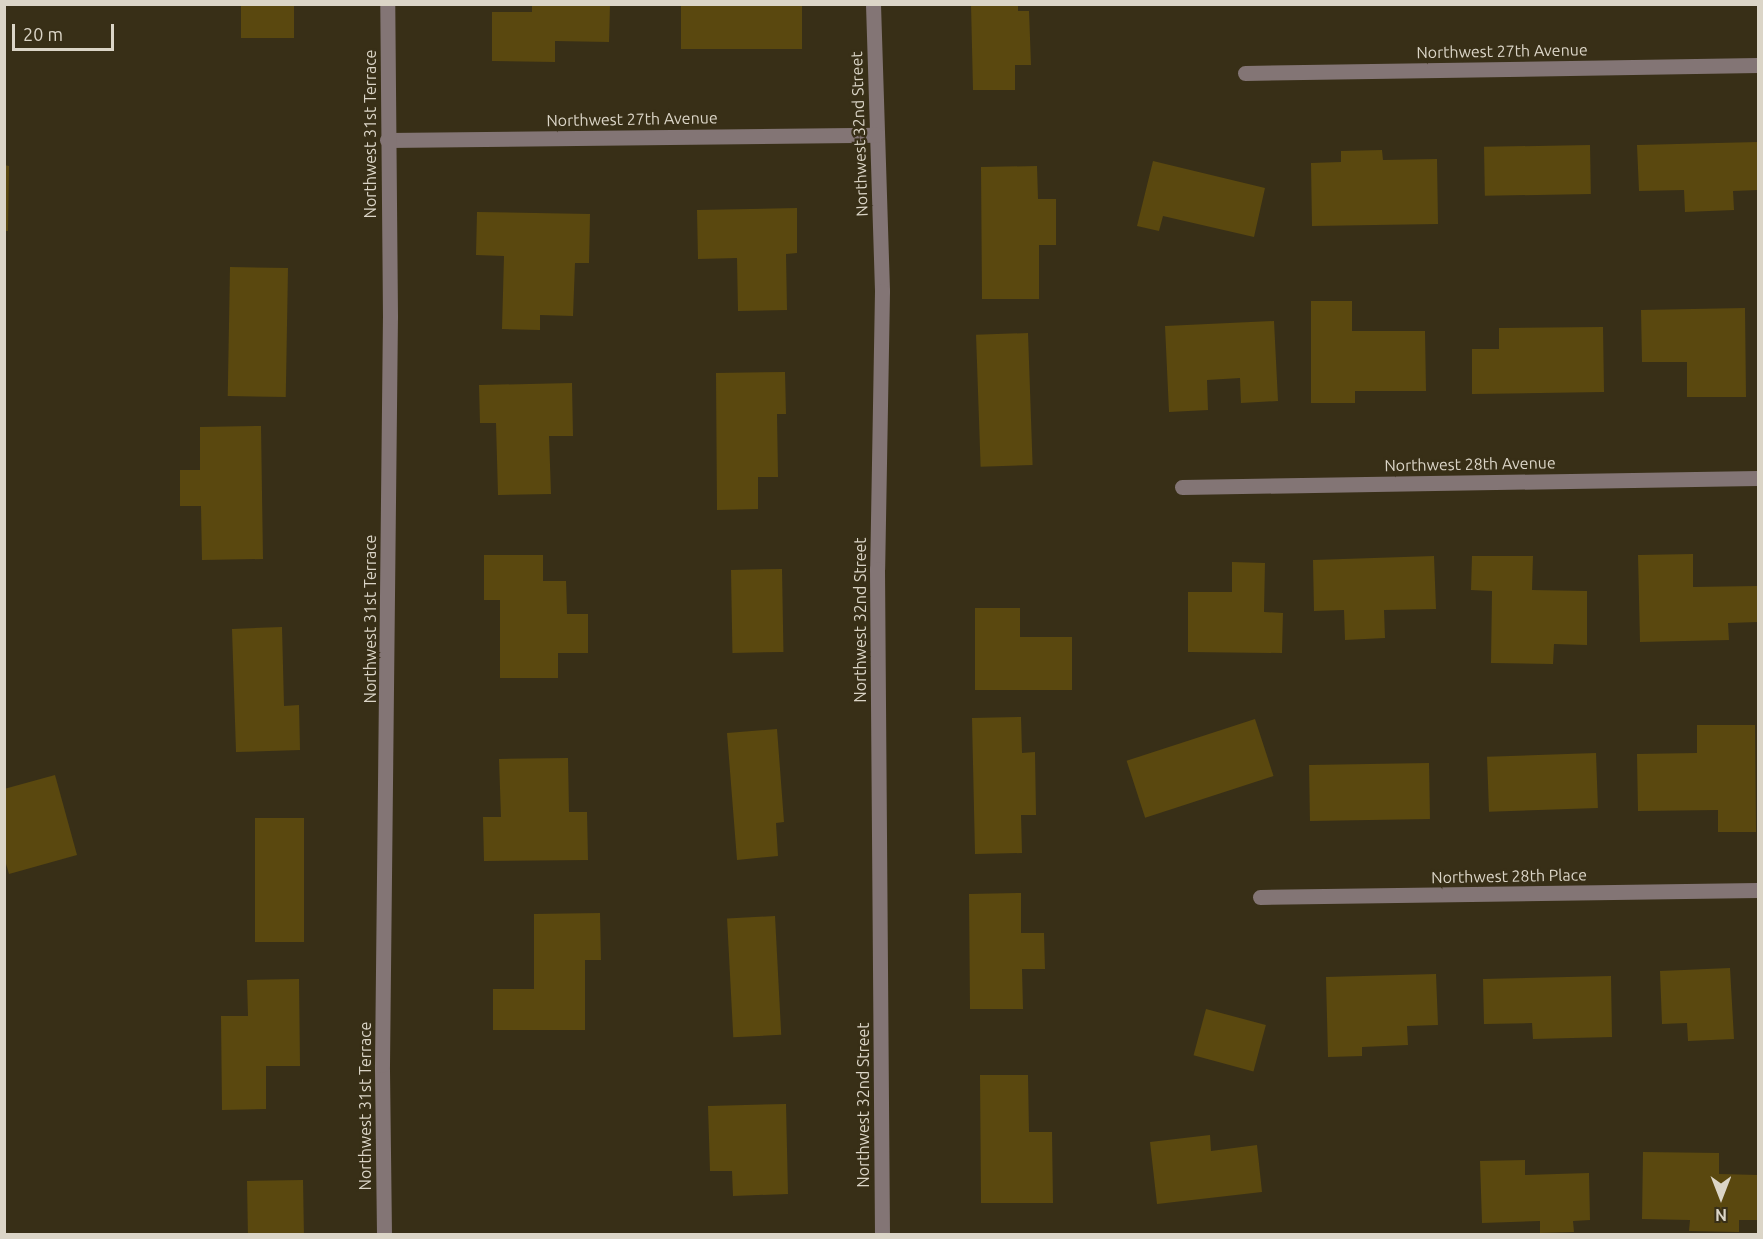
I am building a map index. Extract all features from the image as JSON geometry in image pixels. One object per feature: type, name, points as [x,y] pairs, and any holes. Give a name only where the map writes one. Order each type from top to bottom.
[{"type":"street","name":"Northwest 31st Terrace","points":[[384,1234],[381,1065],[387,782],[387,4]]},
{"type":"street","name":"Northwest 32nd Street","points":[[873,4],[882,291],[877,569],[882,1234]]},
{"type":"street","name":"Northwest 27th Avenue","points":[[1245,73],[1758,65]]},
{"type":"street","name":"Northwest 27th Avenue","points":[[387,140],[877,135]]},
{"type":"street","name":"Northwest 28th Avenue","points":[[1182,487],[1758,477]]},
{"type":"street","name":"Northwest 28th Place","points":[[1260,897],[1758,890]]},
{"type":"building","points":[[241,4],[294,4],[294,38],[241,38]]},
{"type":"building","points":[[532,4],[610,4],[609,42],[555,41],[555,62],[492,61],[492,12],[532,12]]},
{"type":"building","points":[[681,4],[802,4],[802,49],[681,49]]},
{"type":"building","points":[[971,4],[1018,4],[1018,11],[1029,11],[1031,65],[1015,65],[1015,90],[973,90]]},
{"type":"building","points":[[1758,142],[1758,190],[1733,191],[1734,210],[1685,212],[1684,190],[1639,191],[1637,145]]},
{"type":"building","points":[[1590,145],[1591,194],[1485,196],[1484,147]]},
{"type":"building","points":[[1382,150],[1383,160],[1437,159],[1438,224],[1312,226],[1311,163],[1341,162],[1341,151]]},
{"type":"building","points":[[1153,161],[1265,188],[1254,237],[1163,216],[1159,231],[1137,226]]},
{"type":"building","points":[[4,165],[9,166],[8,231],[4,231]]},
{"type":"building","points":[[1037,166],[1038,199],[1056,199],[1056,245],[1039,245],[1039,299],[982,299],[981,167]]},
{"type":"building","points":[[797,208],[797,253],[786,254],[787,310],[738,311],[737,258],[698,259],[697,210]]},
{"type":"building","points":[[477,212],[590,214],[589,263],[575,263],[573,316],[540,315],[540,330],[502,329],[504,256],[476,255]]},
{"type":"building","points":[[230,267],[288,268],[286,397],[228,396]]},
{"type":"building","points":[[1311,301],[1352,301],[1352,331],[1425,331],[1426,391],[1355,391],[1355,403],[1311,403]]},
{"type":"building","points":[[1745,308],[1746,397],[1687,397],[1687,362],[1642,362],[1641,310]]},
{"type":"building","points":[[1274,321],[1278,401],[1241,403],[1240,378],[1207,380],[1208,410],[1169,412],[1165,326]]},
{"type":"building","points":[[1603,327],[1604,392],[1472,394],[1472,349],[1499,349],[1499,328]]},
{"type":"building","points":[[1028,333],[1033,465],[981,467],[976,335]]},
{"type":"building","points":[[785,372],[786,414],[777,414],[778,477],[758,477],[758,509],[717,510],[716,373]]},
{"type":"building","points":[[572,383],[573,436],[549,436],[551,494],[498,495],[496,423],[480,423],[479,385]]},
{"type":"building","points":[[261,426],[263,559],[202,560],[201,506],[180,506],[180,470],[200,470],[200,427]]},
{"type":"building","points":[[1693,554],[1693,587],[1757,586],[1758,622],[1728,623],[1729,640],[1640,642],[1638,555]]},
{"type":"building","points":[[484,555],[543,555],[543,581],[566,581],[567,614],[588,614],[588,653],[558,653],[558,678],[500,678],[500,600],[484,600]]},
{"type":"building","points":[[1434,556],[1436,609],[1384,610],[1385,638],[1345,640],[1344,610],[1314,611],[1313,560]]},
{"type":"building","points":[[1472,556],[1533,556],[1532,590],[1587,591],[1587,645],[1554,644],[1553,664],[1491,663],[1492,591],[1471,590]]},
{"type":"building","points":[[1232,562],[1265,563],[1264,612],[1283,613],[1282,653],[1188,652],[1188,592],[1232,592]]},
{"type":"building","points":[[782,569],[783,652],[732,653],[731,570]]},
{"type":"building","points":[[975,608],[1020,608],[1020,637],[1072,637],[1072,690],[975,690]]},
{"type":"building","points":[[282,627],[284,706],[299,705],[300,750],[236,752],[232,629]]},
{"type":"building","points":[[1021,717],[1022,753],[1035,752],[1036,815],[1021,815],[1022,853],[975,854],[972,718]]},
{"type":"building","points":[[1255,719],[1274,776],[1145,818],[1127,761]]},
{"type":"building","points":[[1697,725],[1755,725],[1756,832],[1718,832],[1718,810],[1638,811],[1637,754],[1697,753]]},
{"type":"building","points":[[777,729],[784,822],[776,823],[778,856],[737,860],[727,733]]},
{"type":"building","points":[[1596,753],[1598,808],[1489,812],[1487,757]]},
{"type":"building","points":[[568,758],[569,812],[587,812],[588,860],[484,861],[483,817],[501,817],[499,759]]},
{"type":"building","points":[[1429,763],[1430,819],[1310,821],[1309,765]]},
{"type":"building","points":[[55,775],[77,855],[9,874],[4,857],[4,789]]},
{"type":"building","points":[[255,818],[304,818],[304,942],[255,942]]},
{"type":"building","points":[[1021,893],[1021,933],[1044,933],[1045,969],[1022,969],[1023,1009],[970,1009],[969,894]]},
{"type":"building","points":[[600,913],[601,960],[585,960],[585,1030],[493,1030],[493,989],[534,989],[534,914]]},
{"type":"building","points":[[775,916],[781,1035],[733,1037],[727,919]]},
{"type":"building","points":[[1730,968],[1734,1039],[1688,1041],[1687,1023],[1662,1024],[1660,971]]},
{"type":"building","points":[[1436,974],[1438,1025],[1407,1026],[1408,1045],[1362,1047],[1362,1056],[1328,1057],[1326,977]]},
{"type":"building","points":[[1611,976],[1612,1037],[1533,1039],[1532,1023],[1484,1024],[1483,979]]},
{"type":"building","points":[[299,979],[300,1066],[266,1066],[266,1109],[222,1110],[221,1016],[248,1016],[247,980]]},
{"type":"building","points":[[1206,1009],[1266,1025],[1253,1071],[1194,1055]]},
{"type":"building","points":[[980,1075],[1028,1075],[1029,1132],[1052,1132],[1053,1203],[981,1203]]},
{"type":"building","points":[[786,1104],[788,1194],[733,1196],[732,1171],[710,1171],[708,1106]]},
{"type":"building","points":[[1210,1135],[1211,1151],[1257,1145],[1262,1192],[1157,1204],[1150,1142]]},
{"type":"building","points":[[1643,1152],[1719,1153],[1719,1174],[1758,1175],[1758,1220],[1739,1220],[1739,1232],[1689,1231],[1690,1220],[1642,1219]]},
{"type":"building","points":[[1525,1160],[1525,1175],[1589,1173],[1590,1220],[1573,1221],[1574,1232],[1540,1233],[1540,1221],[1482,1223],[1480,1161]]},
{"type":"building","points":[[303,1180],[304,1234],[248,1234],[247,1181]]}]
